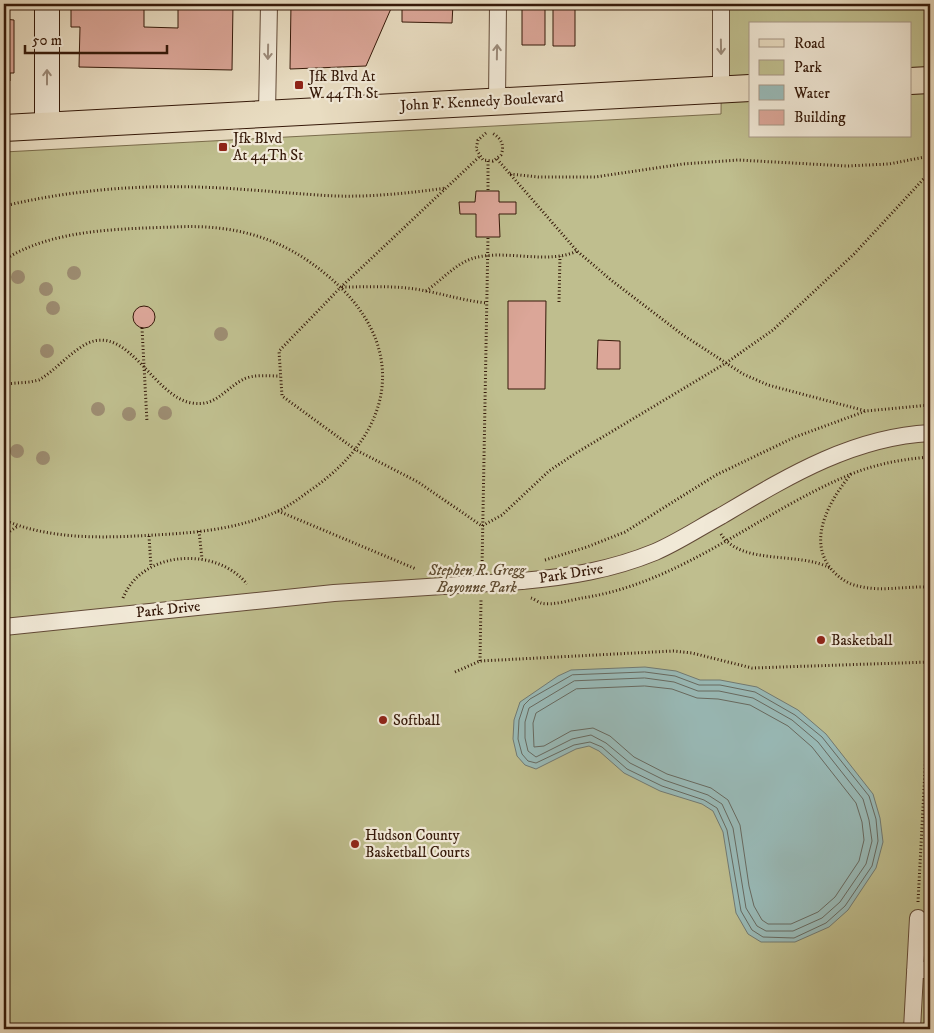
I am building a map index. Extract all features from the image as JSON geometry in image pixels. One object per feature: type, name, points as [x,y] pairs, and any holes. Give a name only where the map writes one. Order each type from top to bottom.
[{"type":"main road","points":[[912,81],[930,80]]},
{"type":"main road","name":"John F. Kennedy Boulevard","points":[[4,128],[497,100],[749,88]]},
{"type":"street","points":[[47,126],[48,4]]},
{"type":"street","points":[[267,113],[269,4]]},
{"type":"street","points":[[497,100],[498,4]]},
{"type":"street","points":[[721,4],[721,89]]},
{"type":"street","name":"Park Drive","points":[[4,627],[254,601],[529,580],[595,572],[656,552],[785,479],[842,451],[898,436],[930,433]]},
{"type":"street","points":[[912,1029],[923,970],[918,918]]},
{"type":"path","points":[[486,133],[476,144],[480,157],[488,162],[497,160],[501,155],[503,146],[500,138],[492,133]]},
{"type":"path","points":[[510,174],[538,177],[595,177],[683,164],[738,160],[848,166],[889,164],[930,156]]},
{"type":"path","points":[[480,157],[341,287],[280,349],[280,376],[282,396],[356,450],[418,482],[482,526]]},
{"type":"path","points":[[497,160],[577,251],[611,280],[683,335],[743,374],[768,386],[866,411]]},
{"type":"path","points":[[488,162],[488,192]]},
{"type":"path","points":[[482,526],[502,515],[549,471],[726,363],[773,330],[896,212],[930,172]]},
{"type":"path","points":[[4,206],[78,192],[140,187],[239,188],[338,196],[447,188]]},
{"type":"path","points":[[4,260],[44,241],[76,235],[141,228],[213,226],[249,233],[282,244],[308,259],[341,287],[354,301],[372,329],[382,354],[382,386],[372,422],[356,450],[331,475],[278,511],[254,521],[199,532],[149,536],[95,537],[50,533],[18,526],[4,520]]},
{"type":"path","points":[[482,574],[488,237]]},
{"type":"path","points":[[426,290],[442,280],[458,265],[472,258],[488,255],[560,256],[577,251]]},
{"type":"path","points":[[559,302],[560,256]]},
{"type":"path","points":[[341,287],[390,286],[426,290],[463,301],[487,303]]},
{"type":"path","points":[[142,328],[147,422]]},
{"type":"path","points":[[4,384],[38,380],[86,344],[104,340],[118,345],[175,398],[193,403],[203,404],[221,397],[243,379],[249,377],[280,376]]},
{"type":"path","points":[[529,580],[540,561],[587,547],[625,532],[744,460],[795,437],[866,411],[930,405]]},
{"type":"path","points":[[523,598],[532,598],[542,603],[601,596],[666,574],[726,542],[781,509],[851,474],[894,462],[930,457]]},
{"type":"path","points":[[830,568],[824,558],[821,547],[821,532],[831,504],[851,474]]},
{"type":"path","points":[[278,511],[413,568],[421,576],[424,588]]},
{"type":"path","points":[[713,520],[726,542],[740,551],[814,561],[830,568],[844,580],[860,587],[930,587]]},
{"type":"path","points":[[4,535],[18,526]]},
{"type":"path","points":[[199,532],[202,559]]},
{"type":"path","points":[[149,536],[151,567]]},
{"type":"path","points":[[119,614],[127,588],[134,578],[151,567],[181,559],[202,559],[218,562],[240,576],[249,586],[254,601]]},
{"type":"path","points":[[480,661],[481,593]]},
{"type":"path","points":[[455,672],[480,661],[673,651],[692,653],[752,668],[930,662]]},
{"type":"path","points":[[918,918],[930,676]]},
{"type":"green space","name":"Stephen R. Gregg Bayonne Park","points":[[722,4],[930,4],[930,1029],[4,1029],[4,152],[721,114]]},
{"type":"water","points":[[645,667],[676,671],[700,680],[720,680],[757,687],[798,710],[826,734],[873,794],[880,818],[883,842],[876,868],[848,910],[829,927],[795,942],[761,942],[748,934],[736,913],[723,832],[713,811],[702,804],[660,791],[624,773],[599,751],[589,746],[576,749],[536,769],[525,765],[517,756],[513,739],[514,720],[520,702],[558,676],[571,670]]},
{"type":"building","points":[[71,4],[144,4],[144,27],[178,28],[178,4],[233,4],[232,70],[79,67],[80,27],[71,27]]},
{"type":"building","points":[[291,4],[393,4],[366,66],[290,69]]},
{"type":"building","points":[[402,4],[453,4],[452,23],[402,22]]},
{"type":"building","points":[[522,4],[545,4],[545,45],[522,45]]},
{"type":"building","points":[[553,4],[575,4],[575,46],[553,46]]},
{"type":"building","points":[[4,19],[14,20],[14,73],[10,73],[10,81],[4,81]]},
{"type":"building","points":[[476,191],[499,191],[499,202],[516,202],[516,214],[499,214],[500,237],[476,237],[476,214],[460,214],[459,202],[475,202]]},
{"type":"building","points":[[508,301],[546,301],[545,389],[508,389]]},
{"type":"building","points":[[144,306],[152,309],[155,317],[152,325],[144,328],[136,325],[133,317],[136,309]]},
{"type":"building","points":[[598,340],[620,341],[620,369],[597,369]]},
{"type":"place","name":"Jfk Blvd At W 44Th St","points":[[299,85]]},
{"type":"place","name":"Jfk Blvd At 44Th St","points":[[223,147]]},
{"type":"place","name":"Basketball","points":[[821,640]]},
{"type":"place","name":"Softball","points":[[383,720]]},
{"type":"place","name":"Hudson County Basketball Courts","points":[[355,844]]}]
